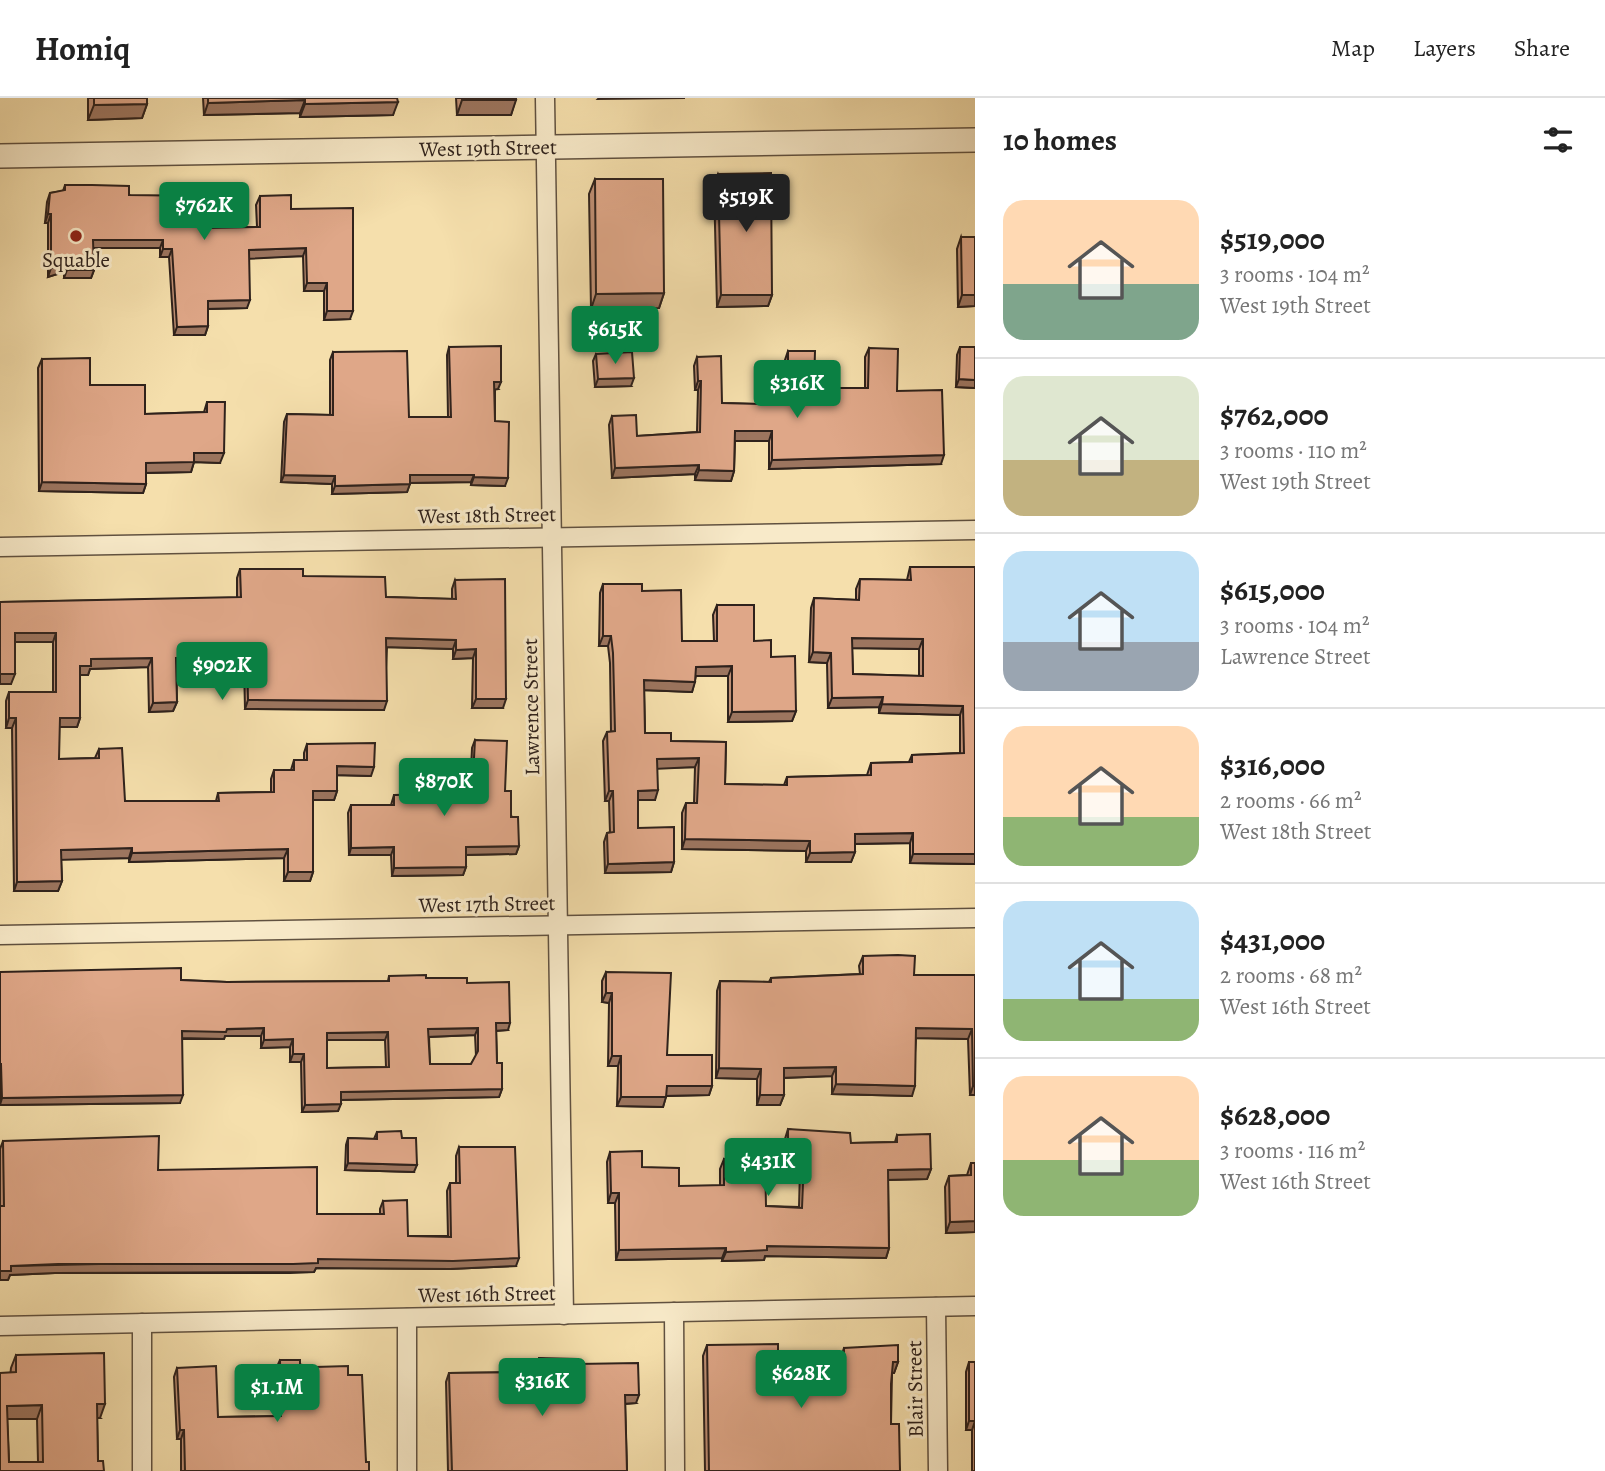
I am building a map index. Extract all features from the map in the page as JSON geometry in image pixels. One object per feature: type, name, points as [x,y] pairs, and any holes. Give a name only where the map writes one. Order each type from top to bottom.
[{"type":"street","name":"Lawrence Street","points":[[545,98],[564,1315]]},
{"type":"street","name":"West 19th Street","points":[[0,156],[975,140]]},
{"type":"street","name":"West 18th Street","points":[[0,547],[975,530]]},
{"type":"street","name":"West 17th Street","points":[[0,935],[975,918]]},
{"type":"street","name":"West 16th Street","points":[[0,1326],[975,1306]]},
{"type":"street","name":"Blair Street","points":[[936,1307],[938,1471]]},
{"type":"street","points":[[674,1312],[675,1471]]},
{"type":"street","points":[[407,1318],[408,1471]]},
{"type":"street","points":[[142,1323],[142,1471]]},
{"type":"building","points":[[94,98],[147,98],[147,104],[94,105]]},
{"type":"building","points":[[208,98],[397,98],[398,102],[305,104],[305,100],[208,103]]},
{"type":"building","points":[[516,98],[516,100],[462,100]]},
{"type":"building","points":[[771,173],[772,295],[721,295],[718,174]]},
{"type":"building","points":[[595,179],[663,179],[664,293],[596,294]]},
{"type":"building","points":[[65,185],[129,186],[129,195],[205,196],[205,228],[260,227],[260,196],[291,195],[291,209],[353,208],[353,311],[327,311],[327,283],[307,283],[306,248],[249,250],[250,300],[208,301],[208,326],[177,327],[172,249],[163,249],[163,240],[93,240],[94,270],[67,270],[67,264],[51,268],[51,214],[48,214],[50,193],[65,190]]},
{"type":"building","points":[[961,237],[975,237],[975,295],[962,295]]},
{"type":"building","points":[[501,346],[501,382],[494,382],[495,421],[509,422],[508,478],[410,475],[410,484],[335,486],[335,476],[284,475],[287,414],[333,415],[333,352],[407,351],[409,417],[451,417],[449,347]]},
{"type":"building","points":[[960,347],[975,347],[975,380],[959,379]]},
{"type":"building","points":[[869,348],[898,349],[897,391],[942,390],[944,455],[772,460],[772,431],[735,431],[734,471],[699,470],[699,465],[615,468],[612,416],[636,415],[637,436],[700,432],[701,381],[698,381],[697,357],[721,356],[722,403],[760,404],[760,388],[788,388],[788,351],[815,351],[814,388],[868,388]]},
{"type":"building","points":[[632,352],[634,378],[598,379],[596,354]]},
{"type":"building","points":[[90,358],[90,385],[145,385],[145,414],[207,412],[207,402],[225,402],[224,453],[194,453],[194,462],[146,463],[146,484],[42,482],[42,359]]},
{"type":"building","points":[[910,567],[975,567],[975,854],[913,854],[913,833],[855,834],[855,852],[810,853],[810,841],[685,839],[686,803],[697,803],[699,758],[657,759],[658,790],[638,791],[638,828],[674,827],[674,862],[608,864],[607,833],[614,832],[613,791],[609,791],[607,732],[615,731],[613,653],[611,636],[603,636],[603,584],[642,584],[642,591],[681,590],[682,641],[717,641],[717,605],[754,605],[754,641],[771,640],[771,657],[795,656],[796,711],[732,712],[732,666],[696,667],[695,682],[644,680],[645,733],[671,733],[671,741],[726,742],[725,784],[787,785],[787,777],[871,775],[871,763],[912,762],[912,755],[964,753],[963,706],[882,704],[883,697],[832,698],[831,653],[813,652],[814,598],[859,600],[860,579],[911,580]],"holes":[[[852,638],[923,639],[923,676],[853,674]]]},
{"type":"building","points":[[240,569],[303,569],[303,576],[385,577],[386,597],[456,599],[455,580],[505,579],[506,699],[476,699],[476,649],[456,650],[456,640],[386,638],[387,701],[248,700],[247,656],[176,658],[177,702],[153,703],[152,658],[91,659],[91,666],[80,666],[80,718],[60,718],[59,759],[99,758],[99,749],[122,748],[125,801],[219,801],[218,793],[274,792],[274,770],[294,770],[294,760],[307,760],[307,744],[375,743],[374,767],[337,766],[337,791],[313,791],[313,872],[288,872],[288,849],[132,853],[132,848],[61,850],[62,881],[17,882],[16,718],[9,718],[9,692],[56,692],[56,633],[15,633],[15,674],[0,674],[0,602],[241,597]]},
{"type":"building","points":[[475,740],[507,741],[505,791],[511,791],[511,817],[518,817],[519,846],[466,847],[466,867],[394,868],[394,847],[351,848],[351,805],[394,805],[394,795],[472,794]]},
{"type":"building","points":[[863,956],[915,956],[914,975],[975,975],[975,1086],[972,1029],[916,1028],[915,1086],[836,1084],[836,1067],[784,1068],[784,1095],[760,1095],[761,1069],[719,1068],[720,981],[771,982],[771,978],[863,974]]},
{"type":"building","points":[[181,968],[181,980],[227,982],[389,981],[389,976],[426,975],[426,978],[467,978],[467,983],[509,982],[510,1023],[496,1023],[497,1063],[502,1063],[502,1089],[341,1092],[341,1104],[305,1105],[304,1054],[293,1054],[293,1039],[264,1040],[264,1028],[227,1029],[226,1032],[182,1031],[183,1095],[2,1098],[0,972]],"holes":[[[478,1028],[478,1051],[471,1064],[430,1064],[428,1029]],[[388,1032],[389,1067],[327,1068],[327,1033]]]},
{"type":"building","points":[[606,972],[671,973],[667,1055],[712,1055],[712,1086],[667,1086],[666,1097],[621,1097],[621,1056],[612,1056],[612,993],[606,993]]},
{"type":"building","points":[[788,1129],[850,1133],[851,1143],[897,1142],[897,1135],[930,1134],[931,1169],[888,1170],[889,1248],[767,1246],[767,1250],[726,1252],[726,1248],[619,1250],[619,1193],[611,1193],[610,1152],[642,1151],[642,1167],[679,1168],[679,1186],[724,1185],[724,1159],[765,1157],[766,1206],[802,1208],[804,1159],[788,1159]]},
{"type":"building","points":[[401,1131],[402,1138],[416,1138],[417,1165],[348,1163],[348,1138],[377,1139],[377,1132]]},
{"type":"building","points":[[159,1136],[158,1170],[317,1167],[317,1214],[384,1214],[383,1201],[407,1200],[408,1236],[451,1237],[450,1183],[460,1183],[459,1147],[515,1147],[519,1258],[453,1261],[318,1259],[318,1263],[293,1264],[58,1264],[11,1266],[11,1271],[0,1271],[0,1206],[4,1206],[3,1141]]},
{"type":"building","points":[[971,1163],[975,1163],[975,1221],[950,1222],[949,1176],[971,1175]]},
{"type":"building","points":[[778,1344],[778,1355],[844,1354],[844,1348],[898,1345],[898,1362],[893,1362],[891,1384],[891,1424],[899,1424],[900,1471],[709,1471],[707,1345]]},
{"type":"building","points":[[104,1353],[105,1404],[97,1404],[98,1461],[103,1461],[104,1471],[0,1471],[0,1373],[16,1372],[16,1355]],"holes":[[[42,1405],[43,1462],[9,1462],[7,1406]]]},
{"type":"building","points":[[539,1358],[577,1359],[577,1364],[638,1363],[639,1395],[625,1395],[627,1471],[452,1471],[449,1373],[539,1372]]},
{"type":"building","points":[[280,1360],[300,1360],[300,1365],[315,1367],[348,1366],[348,1375],[362,1375],[366,1462],[369,1462],[369,1471],[185,1471],[184,1430],[180,1430],[177,1368],[216,1366],[218,1417],[281,1416]]},
{"type":"building","points":[[969,1362],[975,1362],[975,1421],[969,1421]]},
{"type":"place","name":"Squable","points":[[76,236]]}]
